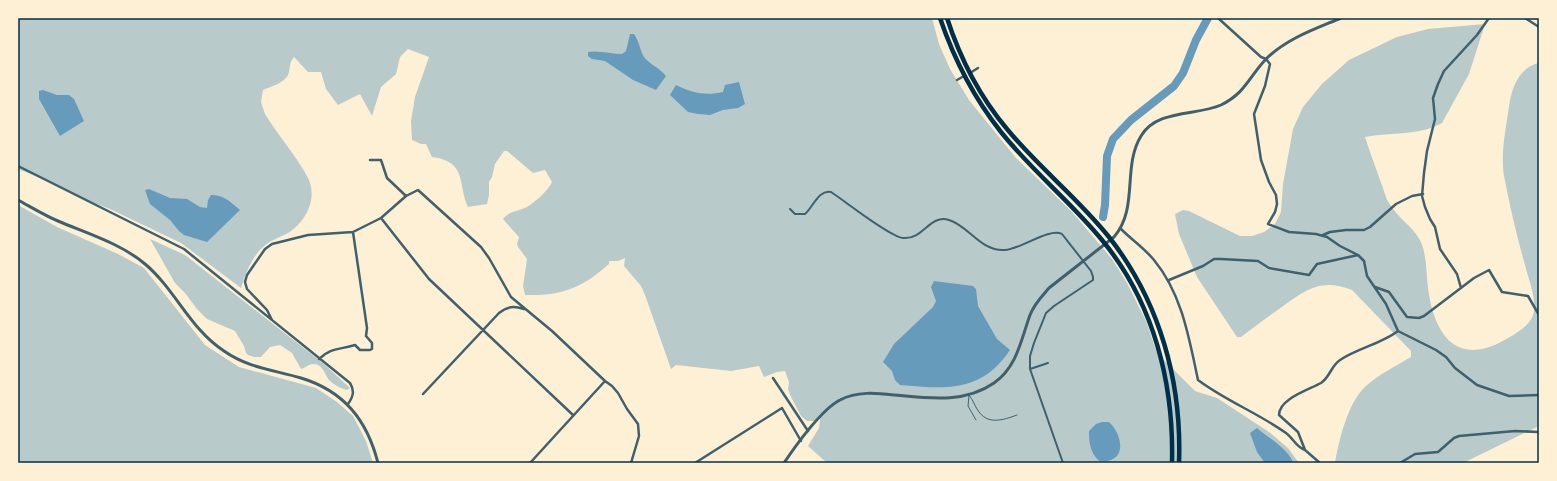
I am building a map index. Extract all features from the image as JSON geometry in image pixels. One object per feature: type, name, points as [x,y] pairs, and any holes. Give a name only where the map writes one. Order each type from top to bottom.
[{"type":"highway","points":[[940,18],[947,40],[957,62],[988,116],[1016,150],[1089,225],[1115,257],[1139,297],[1158,345],[1170,396],[1172,463]]},
{"type":"highway","points":[[947,18],[973,78],[1006,129],[1094,221],[1121,253],[1145,295],[1165,343],[1176,396],[1179,424],[1179,463]]},
{"type":"street","points":[[1218,18],[1270,64],[1265,86],[1254,114],[1261,160],[1269,182],[1276,195],[1277,204],[1275,212],[1268,224],[1289,232],[1316,234],[1327,237],[1340,246],[1358,255],[1366,264],[1367,276],[1386,304],[1398,331],[1446,357],[1455,368],[1477,385],[1509,396],[1539,395]]},
{"type":"street","points":[[784,463],[808,431],[829,408],[850,395],[873,393],[937,399],[969,395],[994,383],[1011,365],[1018,353],[1030,314],[1040,298],[1050,288],[1114,237],[1121,229],[1127,216],[1132,161],[1142,135],[1151,126],[1165,118],[1220,105],[1232,98],[1249,83],[1266,60],[1281,46],[1300,35],[1341,18]]},
{"type":"street","points":[[1461,288],[1457,274],[1440,248],[1438,233],[1430,219],[1422,194],[1427,151],[1435,119],[1433,98],[1435,90],[1444,71],[1477,35],[1489,18]]},
{"type":"street","points":[[1525,18],[1539,27]]},
{"type":"street","points":[[957,80],[978,68]]},
{"type":"street","points":[[370,160],[381,160],[387,178],[406,196]]},
{"type":"street","points":[[18,166],[184,249],[352,386],[353,395],[348,404]]},
{"type":"street","points":[[272,320],[267,310],[247,290],[245,282],[247,275],[265,250],[272,244],[308,236],[353,232],[381,218],[406,196],[418,190],[486,253],[511,297],[552,331],[615,390],[626,409],[638,424],[639,436],[631,463]]},
{"type":"street","points":[[790,210],[795,214],[805,214],[821,194],[827,191],[841,198],[890,232],[903,238],[916,236],[934,221],[944,219],[952,221],[986,246],[996,250],[1014,248],[1055,232],[1059,232],[1066,238],[1094,277],[1093,280],[1046,313],[1032,349],[1029,363],[1062,463]]},
{"type":"street","points":[[1323,236],[1330,232],[1364,230],[1370,227],[1396,204],[1412,196],[1422,194]]},
{"type":"street","points":[[18,200],[56,220],[117,246],[145,263],[166,286],[196,326],[210,341],[237,359],[256,367],[301,378],[329,390],[348,404],[365,427],[371,440],[378,463]]},
{"type":"street","points":[[381,218],[429,279],[573,415]]},
{"type":"street","points":[[1121,229],[1142,246],[1169,280],[1183,315],[1198,380],[1222,397],[1288,434],[1301,449],[1320,463]]},
{"type":"street","points":[[319,359],[330,350],[347,348],[355,345],[362,350],[371,350],[372,347],[372,343],[366,336],[367,323],[353,232]]},
{"type":"street","points":[[1169,280],[1214,260],[1258,261],[1269,268],[1309,275],[1317,264],[1358,255]]},
{"type":"street","points":[[1374,287],[1389,292],[1407,317],[1413,318],[1424,316],[1474,278],[1489,270],[1502,292],[1528,296],[1539,315]]},
{"type":"street","points":[[423,394],[505,308],[515,306],[525,309]]},
{"type":"street","points":[[1304,450],[1298,432],[1279,415],[1279,410],[1289,399],[1325,380],[1340,360],[1398,331]]},
{"type":"street","points":[[1030,369],[1048,363]]},
{"type":"street","points":[[773,378],[808,431]]},
{"type":"street","points":[[530,463],[605,381]]},
{"type":"street","points":[[695,463],[782,408],[801,441]]},
{"type":"street","points":[[1400,463],[1415,454],[1438,452],[1454,438],[1459,436],[1515,430],[1539,432]]},
{"type":"lane","points":[[969,395],[980,414],[992,420],[1000,421],[1017,415]]},
{"type":"lane","points":[[969,395],[968,406],[976,420]]},
{"type":"shaded area","points":[[18,18],[932,18],[939,44],[950,69],[969,100],[1016,158],[1072,212],[1112,259],[1127,283],[1146,321],[1157,353],[1195,391],[1217,398],[1269,432],[1288,448],[1299,463],[827,463],[808,446],[819,428],[821,413],[814,421],[807,421],[801,416],[788,389],[789,382],[785,371],[777,372],[764,377],[759,366],[731,371],[676,365],[671,369],[645,295],[641,286],[624,266],[625,258],[618,261],[609,261],[609,264],[590,279],[571,289],[550,294],[525,295],[523,286],[527,259],[518,247],[517,244],[519,237],[503,219],[510,213],[532,204],[544,193],[552,182],[545,170],[533,173],[507,151],[504,151],[495,164],[492,177],[489,182],[487,204],[468,207],[456,169],[451,164],[443,160],[432,157],[426,144],[421,144],[412,140],[411,121],[415,97],[429,57],[408,49],[400,57],[396,74],[381,87],[372,116],[360,94],[338,105],[326,89],[321,72],[308,72],[294,57],[286,78],[263,90],[261,102],[265,114],[308,178],[312,193],[308,209],[300,223],[288,233],[265,245],[258,252],[249,266],[241,288],[181,243],[110,209],[78,197],[50,182],[18,169]]},
{"type":"shaded area","points":[[1485,24],[1469,74],[1442,123],[1414,132],[1365,137],[1388,201],[1396,213],[1417,235],[1422,245],[1431,303],[1440,329],[1448,339],[1457,346],[1469,350],[1483,349],[1499,343],[1514,335],[1528,324],[1534,310],[1532,290],[1503,173],[1503,160],[1510,100],[1514,86],[1521,74],[1526,69],[1539,63],[1539,426],[1463,463],[1335,463],[1345,422],[1349,411],[1360,393],[1376,378],[1411,357],[1411,351],[1352,290],[1341,286],[1331,285],[1313,288],[1305,292],[1288,302],[1241,337],[1237,337],[1197,277],[1179,234],[1175,214],[1183,210],[1189,211],[1240,236],[1252,236],[1264,232],[1275,224],[1281,212],[1283,184],[1293,129],[1303,107],[1322,84],[1349,60],[1397,37],[1428,29]]},
{"type":"shaded area","points":[[18,205],[57,227],[118,254],[144,268],[205,345],[239,367],[316,388],[337,402],[353,416],[366,441],[373,463],[18,463]]},
{"type":"shaded area","points":[[150,239],[185,255],[324,364],[350,388],[347,390],[334,384],[316,364],[312,364],[301,369],[292,353],[280,345],[270,347],[261,357],[248,355],[235,331],[207,319],[175,283]]},
{"type":"water","points":[[630,34],[634,34],[644,57],[666,76],[656,90],[633,80],[605,61],[592,59],[588,56],[588,52],[622,54],[626,51]]},
{"type":"water","points":[[739,82],[745,104],[738,108],[723,110],[710,115],[688,112],[670,95],[676,85],[693,92],[711,94],[723,92],[725,85]]},
{"type":"water","points":[[43,90],[57,95],[69,95],[74,99],[84,121],[60,136],[39,99],[39,91]]},
{"type":"water","points":[[149,189],[170,198],[187,199],[200,207],[207,208],[208,200],[211,195],[215,195],[227,200],[240,210],[207,242],[184,235],[179,231],[170,220],[150,204],[145,190]]},
{"type":"water","points":[[934,281],[973,286],[976,289],[978,306],[997,339],[1010,350],[999,364],[987,374],[975,381],[947,387],[900,385],[895,380],[892,371],[883,362],[894,344],[933,307],[936,301],[931,287]]},
{"type":"water","points":[[1109,422],[1118,434],[1120,441],[1118,454],[1108,461],[1099,461],[1092,451],[1090,443],[1089,431],[1096,424]]},
{"type":"water","points":[[1257,428],[1288,453],[1293,463],[1265,463],[1257,452],[1250,433]]},
{"type":"waterway","points":[[1103,217],[1105,205],[1107,156],[1113,139],[1131,120],[1174,86],[1183,73],[1196,40],[1208,18]]}]
